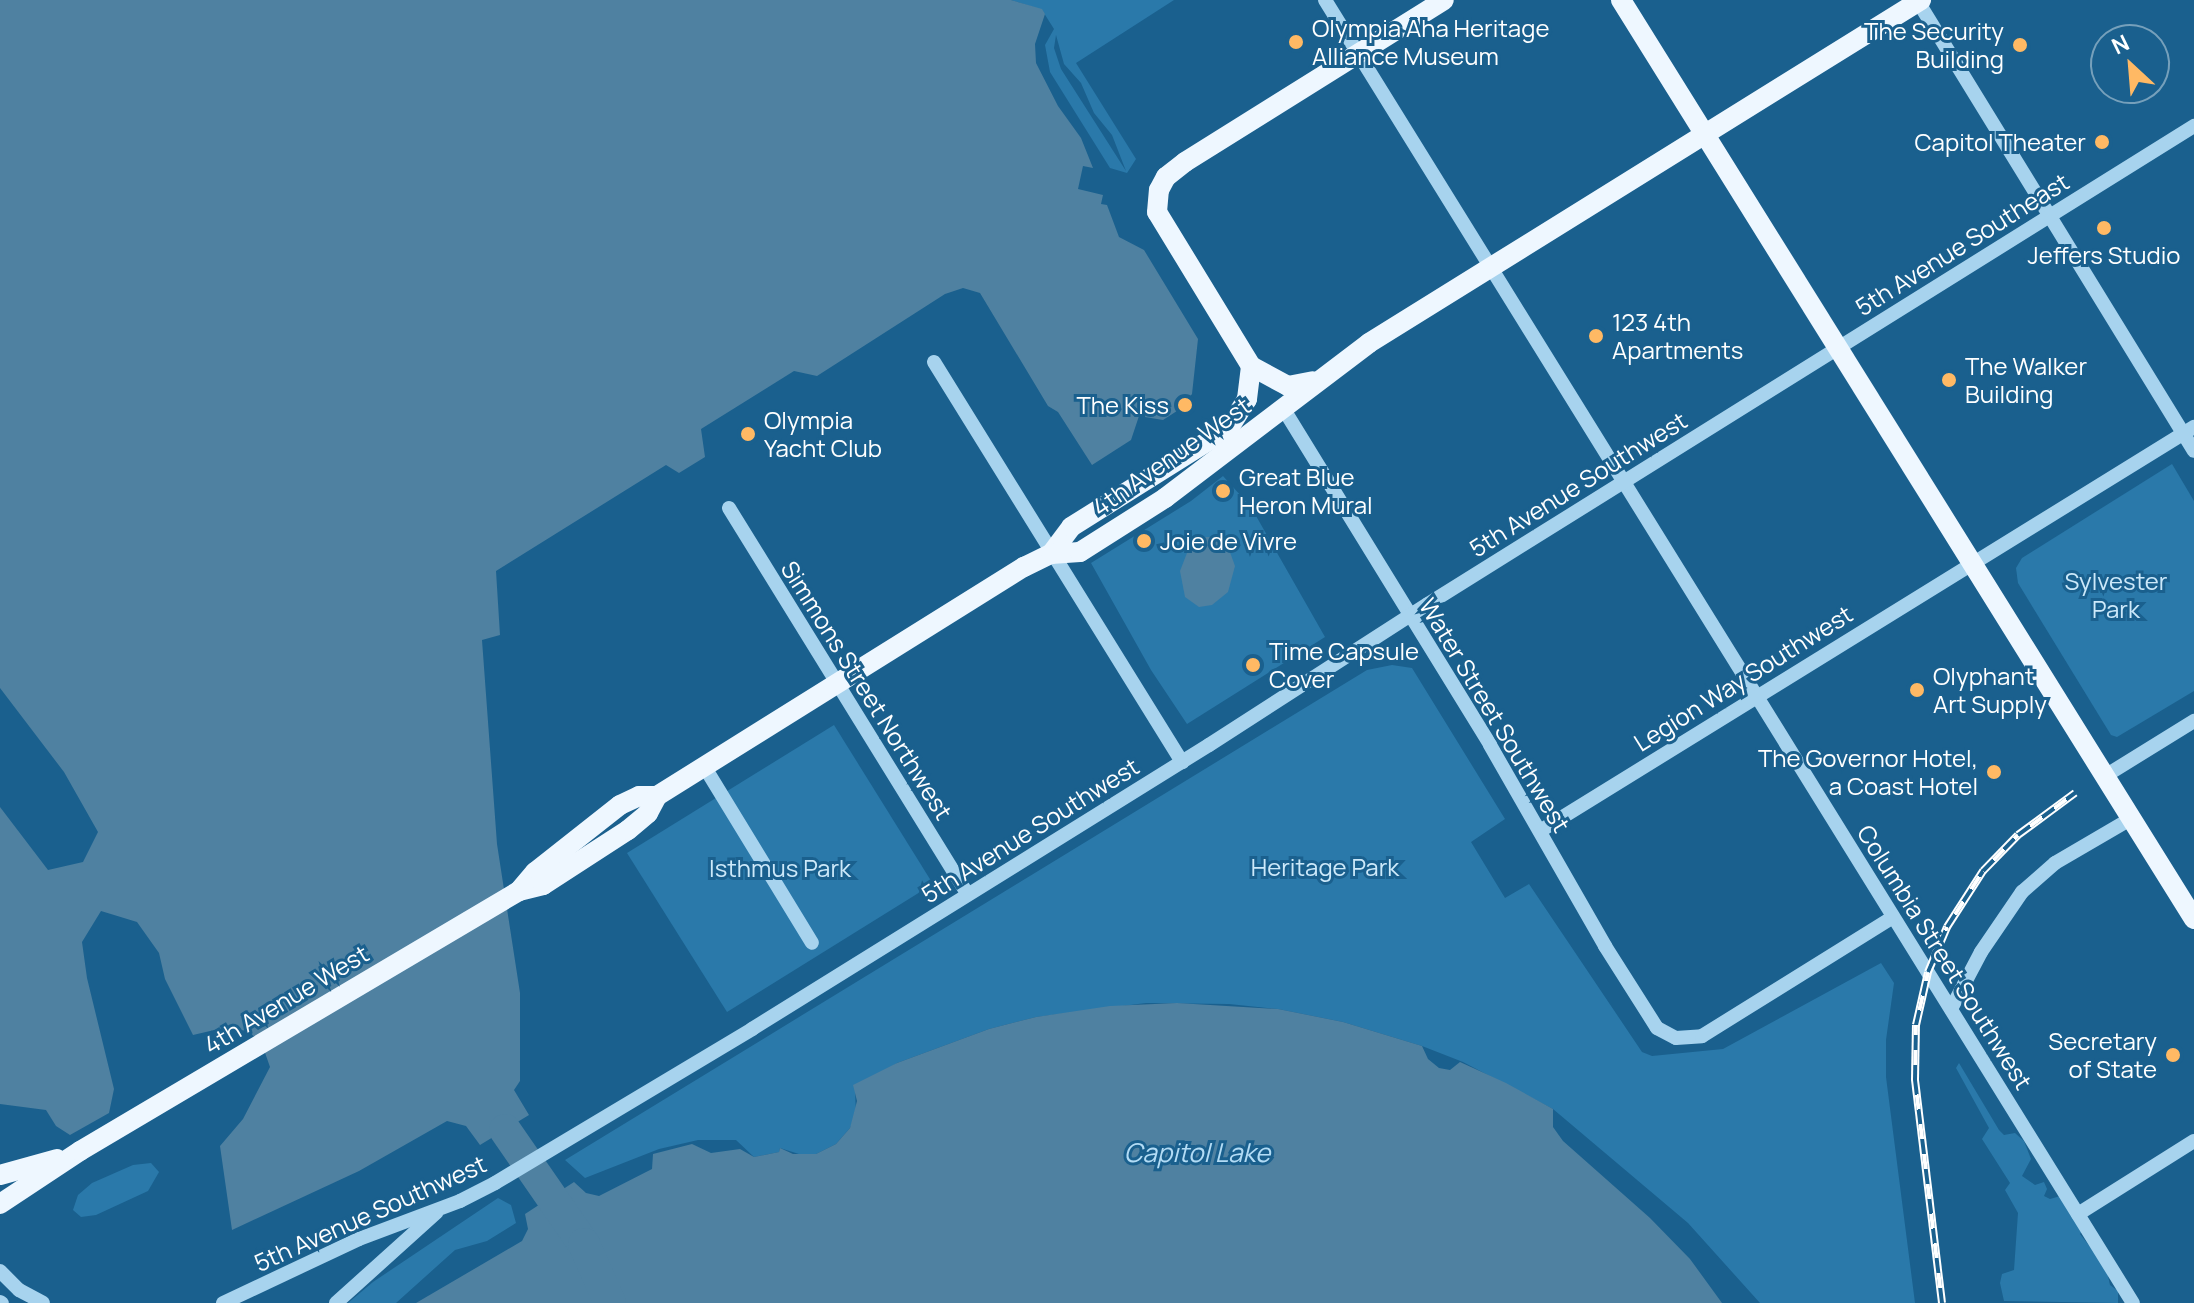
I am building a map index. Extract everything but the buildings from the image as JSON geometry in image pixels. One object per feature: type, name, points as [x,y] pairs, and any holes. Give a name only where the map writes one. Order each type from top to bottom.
[{"type":"main road","points":[[1315,381],[1288,386],[1251,366],[1162,225],[1157,212],[1159,190],[1166,177],[1185,162],[1444,0]]},
{"type":"main road","points":[[1621,0],[2194,919]]},
{"type":"main road","name":"4th Avenue West","points":[[80,1151],[539,878],[628,830],[648,813],[657,796],[1051,554],[1080,552],[1165,498],[1315,381],[1491,267],[1919,1]]},
{"type":"main road","points":[[1051,554],[1071,527],[1229,428],[1244,409],[1251,366]]},
{"type":"main road","points":[[0,1175],[80,1151]]},
{"type":"main road","points":[[0,1204],[80,1151]]},
{"type":"street","name":"Columbia Street Southwest","points":[[1325,0],[2133,1303]]},
{"type":"street","points":[[1919,1],[2050,214],[2189,430],[2194,451]]},
{"type":"street","name":"5th Avenue Southeast","points":[[1837,350],[2194,126]]},
{"type":"street","name":"5th Avenue Southwest","points":[[223,1303],[359,1239],[439,1210],[495,1183],[752,1029],[1837,350]]},
{"type":"street","points":[[934,362],[1182,762]]},
{"type":"street","name":"Water Street Southwest","points":[[1283,408],[1657,1028],[1676,1038],[1702,1036],[1893,917]]},
{"type":"street","name":"Legion Way Southwest","points":[[1540,831],[2189,430]]},
{"type":"street","name":"Simmons Street Northwest","points":[[729,508],[967,894]]},
{"type":"street","points":[[2105,776],[2194,721]]},
{"type":"street","points":[[704,766],[812,943]]},
{"type":"street","points":[[1951,1009],[1981,952],[2022,892],[2055,863],[2132,818]]},
{"type":"street","points":[[2078,1214],[2194,1141]]},
{"type":"street","points":[[336,1303],[439,1210]]},
{"type":"street","points":[[0,1271],[19,1290],[43,1303]]},
{"type":"green space","points":[[1011,0],[1174,0],[1076,63],[1136,159],[1127,173],[1110,168],[1050,72],[1045,45],[1054,29],[1042,10]],"holes":[[[1056,35],[1064,64],[1081,83],[1094,113],[1112,135],[1126,171],[1061,69],[1054,48]]]},
{"type":"green space","name":"Sylvester Park","points":[[2172,464],[2194,501],[2194,691],[2117,737],[2111,735],[2018,583],[2016,568],[2022,558]]},
{"type":"green space","points":[[1223,476],[1251,507],[1325,637],[1187,724],[1151,670],[1091,563],[1191,501]]},
{"type":"green space","name":"Heritage Park","points":[[1392,665],[1412,668],[1505,819],[1471,842],[1505,898],[1529,884],[1642,1052],[1652,1056],[1723,1049],[1881,963],[1894,983],[1886,1040],[1886,1077],[1915,1303],[1760,1303],[1688,1223],[1553,1109],[1463,1062],[1422,1046],[1343,1022],[1278,1009],[1229,1004],[1146,1003],[1036,1017],[989,1029],[897,1063],[855,1091],[856,1114],[850,1128],[836,1144],[816,1154],[802,1155],[780,1148],[779,1152],[754,1157],[736,1140],[698,1140],[659,1149],[585,1178],[565,1160],[1367,670]]},
{"type":"green space","name":"Isthmus Park","points":[[834,725],[933,884],[727,1012],[627,853]]},
{"type":"green space","points":[[1959,1063],[1999,1130],[2004,1135],[2015,1133],[2024,1141],[2031,1159],[2022,1176],[2035,1185],[2044,1182],[2047,1189],[2044,1196],[2050,1199],[2064,1195],[2089,1221],[2080,1234],[2106,1267],[2110,1285],[2118,1291],[2118,1303],[2004,1301],[2000,1283],[2002,1274],[2014,1270],[2018,1213],[2005,1190],[2010,1183],[1982,1139],[1989,1128],[1956,1068]]},
{"type":"green space","points":[[151,1163],[159,1172],[148,1191],[96,1215],[81,1217],[73,1210],[78,1195],[92,1183],[133,1165]]},
{"type":"green space","points":[[498,1198],[511,1205],[516,1223],[487,1241],[455,1250],[396,1303],[348,1303],[373,1282]]},
{"type":"water","points":[[0,0],[1011,0],[1042,9],[1045,14],[1035,44],[1036,63],[1058,106],[1081,138],[1093,168],[1083,166],[1078,189],[1103,195],[1101,204],[1107,205],[1119,237],[1144,250],[1198,339],[1192,394],[1180,409],[1163,420],[1139,416],[1131,440],[1092,465],[1058,412],[1048,406],[980,293],[963,288],[945,294],[817,376],[794,371],[701,429],[705,457],[679,473],[666,465],[496,571],[500,635],[482,640],[497,844],[520,993],[520,1081],[514,1090],[529,1115],[480,1145],[466,1126],[447,1121],[359,1171],[232,1230],[220,1146],[243,1119],[270,1067],[263,1047],[249,1031],[223,1028],[193,1035],[165,979],[159,953],[137,922],[101,911],[82,942],[87,978],[114,1089],[109,1113],[70,1135],[56,1126],[46,1110],[0,1104],[0,807],[48,870],[83,862],[98,832],[64,772],[0,688]]},
{"type":"water","points":[[1206,537],[1215,537],[1227,544],[1235,566],[1228,592],[1212,605],[1199,607],[1185,597],[1180,571],[1187,553]]},
{"type":"water","name":"Capitol Lake","points":[[1177,1003],[1278,1009],[1343,1022],[1422,1046],[1428,1059],[1439,1068],[1450,1070],[1460,1062],[1506,1083],[1553,1109],[1553,1127],[1563,1141],[1650,1218],[1690,1259],[1722,1303],[416,1303],[522,1241],[528,1229],[525,1214],[574,1182],[586,1193],[599,1196],[652,1169],[653,1154],[692,1144],[711,1153],[740,1149],[754,1157],[779,1152],[780,1148],[793,1154],[816,1154],[836,1144],[850,1128],[857,1101],[853,1085],[897,1063],[989,1029],[1036,1017],[1110,1006]]},
{"type":"waterway","points":[[505,1130],[584,1244],[610,1303]]},
{"type":"railway","points":[[1942,1303],[1915,1080],[1916,1025],[1928,972],[1947,927],[1983,871],[2018,835],[2075,793]]},
{"type":"place","name":"Olympia Aha Heritage Alliance Museum","points":[[1296,42]]},
{"type":"place","name":"The Security Building","points":[[2020,45]]},
{"type":"place","name":"Capitol Theater","points":[[2102,142]]},
{"type":"place","name":"Jeffers Studio","points":[[2104,228]]},
{"type":"place","name":"123 4th Apartments","points":[[1596,336]]},
{"type":"place","name":"The Walker Building","points":[[1949,380]]},
{"type":"place","name":"The Kiss","points":[[1185,405]]},
{"type":"place","name":"Olympia Yacht Club","points":[[748,434]]},
{"type":"place","name":"Great Blue Heron Mural","points":[[1223,491]]},
{"type":"place","name":"Joie de Vivre","points":[[1144,541]]},
{"type":"place","name":"Time Capsule Cover","points":[[1253,665]]},
{"type":"place","name":"Olyphant Art Supply","points":[[1917,690]]},
{"type":"place","name":"The Governor Hotel, a Coast Hotel","points":[[1994,772]]},
{"type":"place","name":"Secretary of State","points":[[2173,1055]]}]
